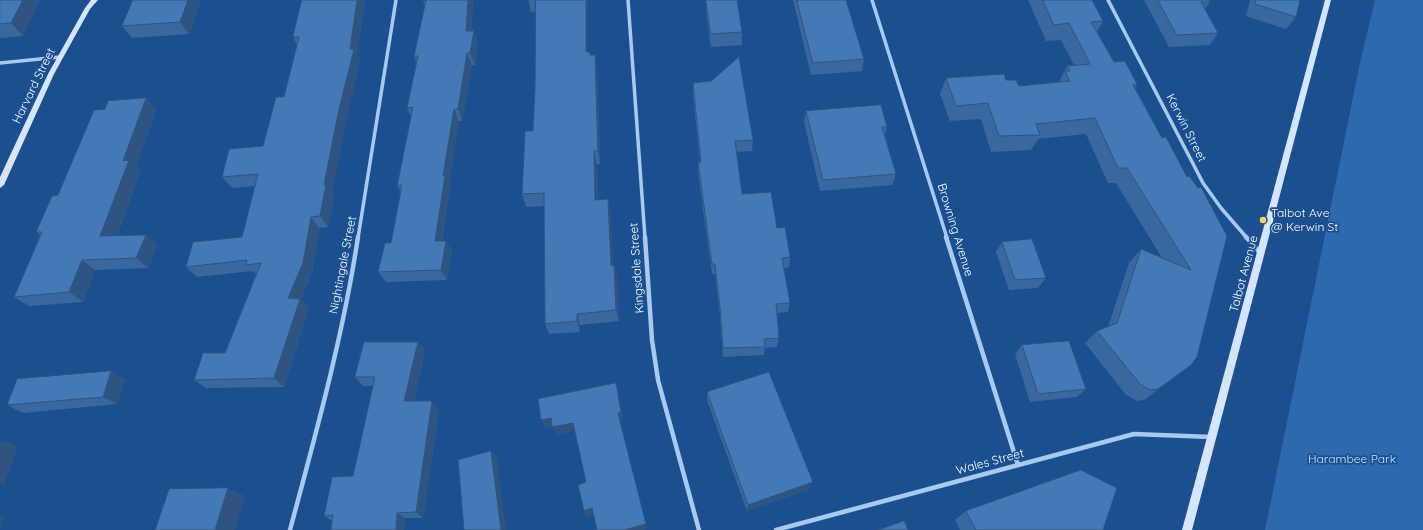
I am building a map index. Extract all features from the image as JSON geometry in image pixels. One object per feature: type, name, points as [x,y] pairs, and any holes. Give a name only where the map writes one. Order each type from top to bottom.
[{"type":"main road","name":"Harvard Street","points":[[0,185],[60,56],[88,8],[95,0]]},
{"type":"main road","name":"Talbot Avenue","points":[[1187,530],[1262,254],[1328,0]]},
{"type":"street","name":"Nightingale Street","points":[[290,530],[330,379],[350,290],[396,0]]},
{"type":"street","name":"Kingsdale Street","points":[[628,0],[652,340],[658,380],[699,530]]},
{"type":"street","name":"Browning Avenue","points":[[872,0],[1018,465]]},
{"type":"street","name":"Kerwin Street","points":[[1108,0],[1204,183],[1221,208],[1262,254]]},
{"type":"street","points":[[0,63],[60,56]]},
{"type":"street","name":"Wales Street","points":[[776,530],[1134,434],[1212,437]]},
{"type":"green space","name":"Harambee Park","points":[[1375,0],[1423,0],[1423,530],[1265,530],[1360,63]]},
{"type":"building","points":[[0,0],[23,0],[11,23],[0,24]]},
{"type":"building","points":[[133,0],[188,0],[180,22],[122,26]]},
{"type":"building","points":[[302,0],[357,0],[350,49],[354,49],[339,109],[324,185],[326,185],[320,216],[311,217],[303,263],[288,298],[300,299],[274,378],[194,380],[203,353],[225,353],[261,263],[246,265],[247,260],[186,267],[193,242],[242,237],[258,174],[222,177],[229,149],[263,146],[276,97],[284,97],[299,37],[293,37]]},
{"type":"building","points":[[426,0],[468,0],[466,31],[474,31],[470,53],[467,53],[458,109],[454,109],[443,176],[445,176],[435,241],[446,241],[441,270],[378,272],[385,243],[391,243],[402,185],[397,186],[413,107],[407,108],[418,56],[414,56]]},
{"type":"building","points":[[536,0],[586,0],[586,52],[590,52],[590,55],[595,55],[598,151],[594,151],[595,200],[608,199],[611,266],[614,265],[616,310],[577,314],[577,321],[545,324],[544,193],[522,194],[525,131],[533,131]]},
{"type":"building","points":[[706,0],[737,0],[742,32],[711,34]]},
{"type":"building","points":[[797,0],[846,0],[864,59],[813,63]]},
{"type":"building","points":[[1043,0],[1092,0],[1103,21],[1091,22],[1114,62],[1125,61],[1137,84],[1133,85],[1162,138],[1166,137],[1187,177],[1189,176],[1198,188],[1201,187],[1227,236],[1197,357],[1191,365],[1158,389],[1150,390],[1140,384],[1097,331],[1117,323],[1141,249],[1191,270],[1127,168],[1118,168],[1095,118],[1036,124],[1040,135],[999,136],[988,103],[956,106],[946,78],[1004,74],[1006,80],[1016,80],[1019,86],[1070,81],[1065,71],[1070,71],[1067,66],[1090,64],[1069,23],[1054,25]]},
{"type":"building","points":[[1158,0],[1209,0],[1210,2],[1201,2],[1218,33],[1177,35]]},
{"type":"building","points":[[1256,0],[1300,0],[1296,17],[1255,4]]},
{"type":"building","points":[[739,57],[753,140],[735,141],[742,194],[771,192],[777,228],[785,227],[790,257],[782,258],[790,303],[776,304],[779,338],[764,339],[765,347],[723,348],[715,264],[712,264],[698,162],[701,162],[693,83],[711,81]]},
{"type":"building","points":[[146,98],[123,161],[129,160],[100,236],[146,235],[136,258],[82,260],[69,292],[14,297],[42,232],[36,232],[52,196],[58,195],[94,110],[105,109],[108,101]]},
{"type":"building","points":[[881,105],[887,127],[882,127],[896,174],[823,180],[806,111]]},
{"type":"building","points":[[1032,239],[1046,278],[1015,280],[1002,242]]},
{"type":"building","points":[[1069,341],[1086,389],[1038,394],[1022,345]]},
{"type":"building","points":[[364,342],[418,342],[404,401],[432,401],[416,512],[397,513],[396,530],[331,530],[333,515],[324,516],[332,477],[353,476],[375,377],[355,377]]},
{"type":"building","points":[[111,371],[103,397],[7,405],[17,379]]},
{"type":"building","points":[[769,372],[813,482],[748,505],[707,392]]},
{"type":"building","points":[[616,383],[621,412],[618,413],[646,524],[624,530],[597,530],[592,508],[584,511],[578,485],[586,482],[573,423],[552,427],[551,418],[541,420],[538,399]]},
{"type":"building","points":[[491,451],[501,530],[464,530],[458,460]]},
{"type":"building","points":[[1081,470],[1117,488],[1103,530],[976,530],[966,511]]},
{"type":"building","points":[[228,488],[215,530],[155,530],[169,489]]},
{"type":"building","points":[[904,521],[908,530],[878,530]]},
{"type":"place","name":"Talbot Ave @ Kerwin St","points":[[1263,220]]}]
